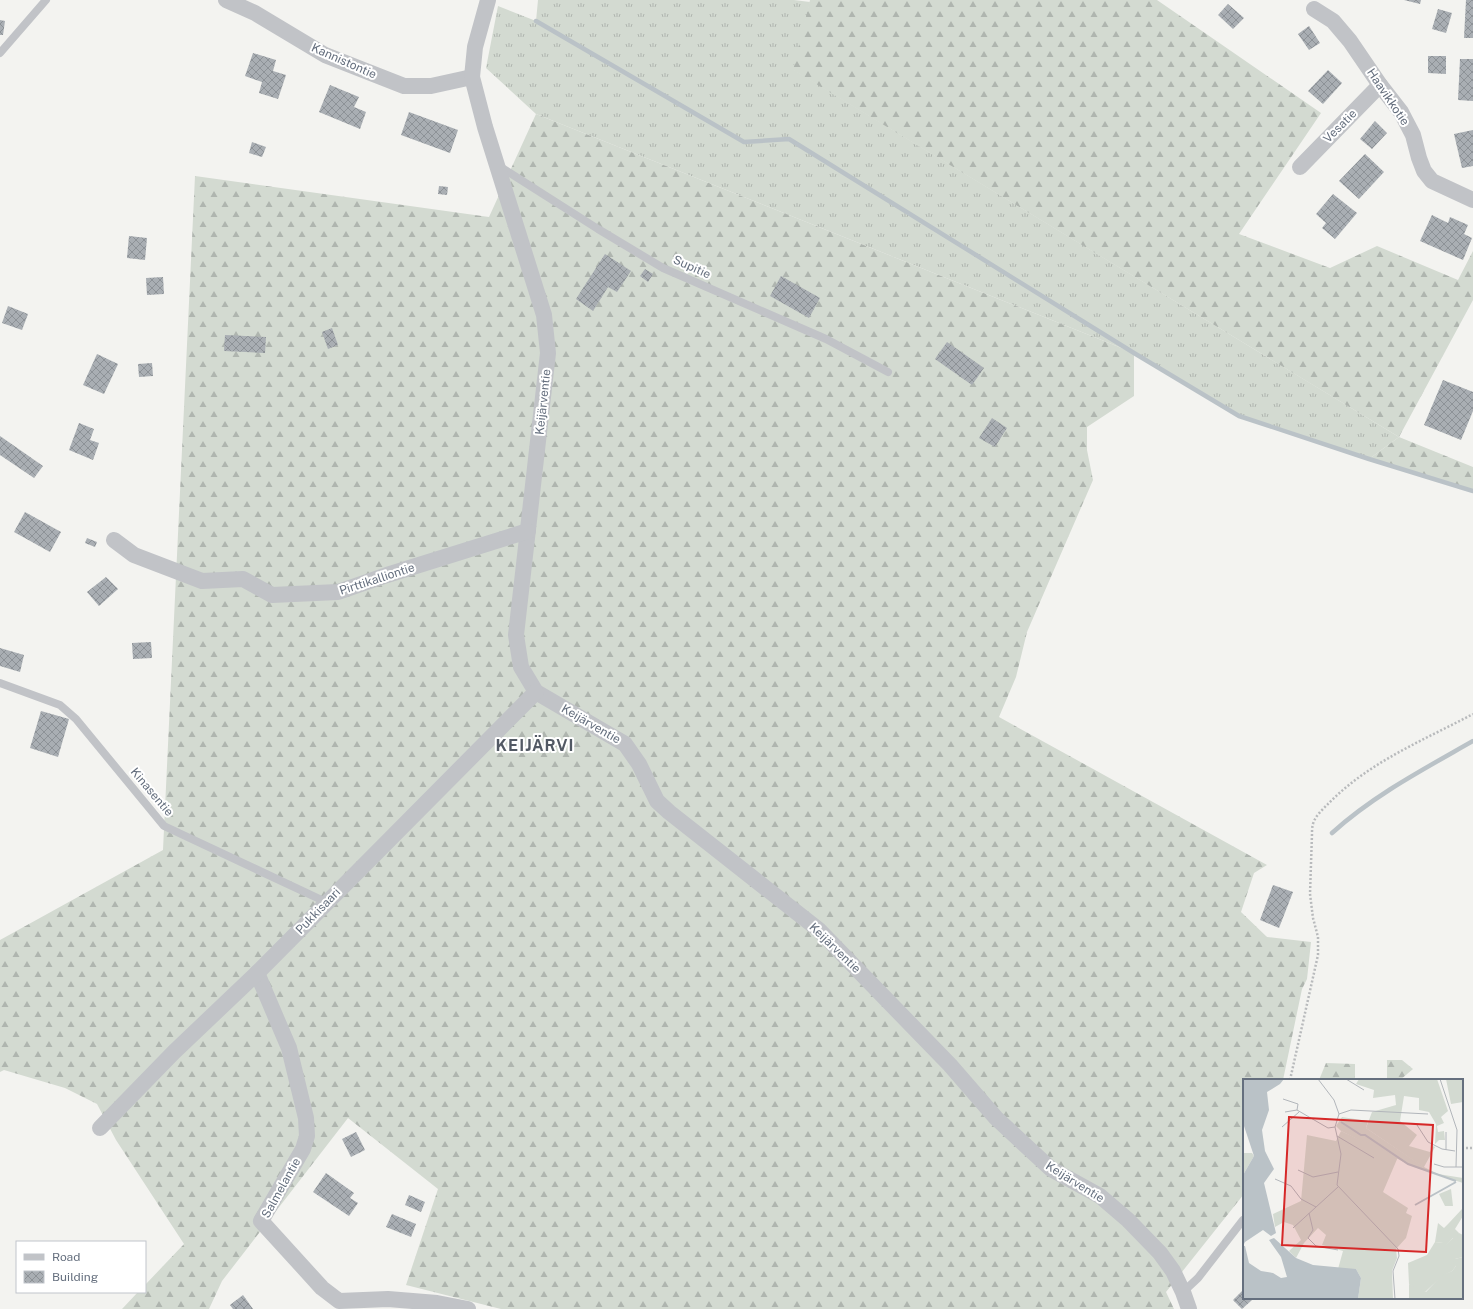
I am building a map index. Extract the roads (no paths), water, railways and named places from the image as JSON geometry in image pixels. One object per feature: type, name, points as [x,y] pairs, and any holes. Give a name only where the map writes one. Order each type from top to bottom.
[{"type":"street","name":"Kannistontie","points":[[226,0],[254,13],[326,55],[404,86],[431,86],[472,77]]},
{"type":"street","name":"Keijärventie","points":[[488,0],[475,47],[472,77],[485,127],[544,315],[548,353],[516,635],[521,667],[536,692],[625,744],[639,764],[657,801],[819,930],[950,1065],[996,1118],[1012,1134],[1051,1169],[1100,1196],[1128,1220],[1160,1253],[1173,1271],[1189,1309]]},
{"type":"street","name":"Haavikkotie","points":[[1314,9],[1333,21],[1350,41],[1380,85],[1401,112],[1413,135],[1424,170],[1432,181],[1473,200]]},
{"type":"street","name":"Vesatie","points":[[1300,167],[1380,85]]},
{"type":"street","name":"Pirttikalliontie","points":[[114,540],[134,555],[202,581],[243,579],[272,595],[338,592],[528,531]]},
{"type":"street","name":"Pukkisaari","points":[[100,1128],[174,1052],[257,973],[536,692]]},
{"type":"street","name":"Salmelantie","points":[[257,973],[288,1048],[306,1118],[307,1136],[303,1148],[261,1221],[322,1288],[339,1301],[388,1299],[437,1303],[468,1309]]},
{"type":"lane","points":[[0,54],[46,0]]},
{"type":"lane","name":"Supitie","points":[[497,164],[598,229],[663,268],[826,340],[888,372]]},
{"type":"lane","name":"Kinasentie","points":[[0,683],[60,705],[76,719],[164,826],[326,902]]},
{"type":"lane","points":[[1183,1292],[1198,1278],[1243,1220]]},
{"type":"waterway","points":[[536,21],[744,142],[789,139],[1134,353],[1239,416],[1369,459],[1473,491]]},
{"type":"waterway","points":[[1332,833],[1348,819],[1382,795],[1418,772],[1473,741]]},
{"type":"district","name":"KEIJÄRVI","points":[[535,745]]}]
